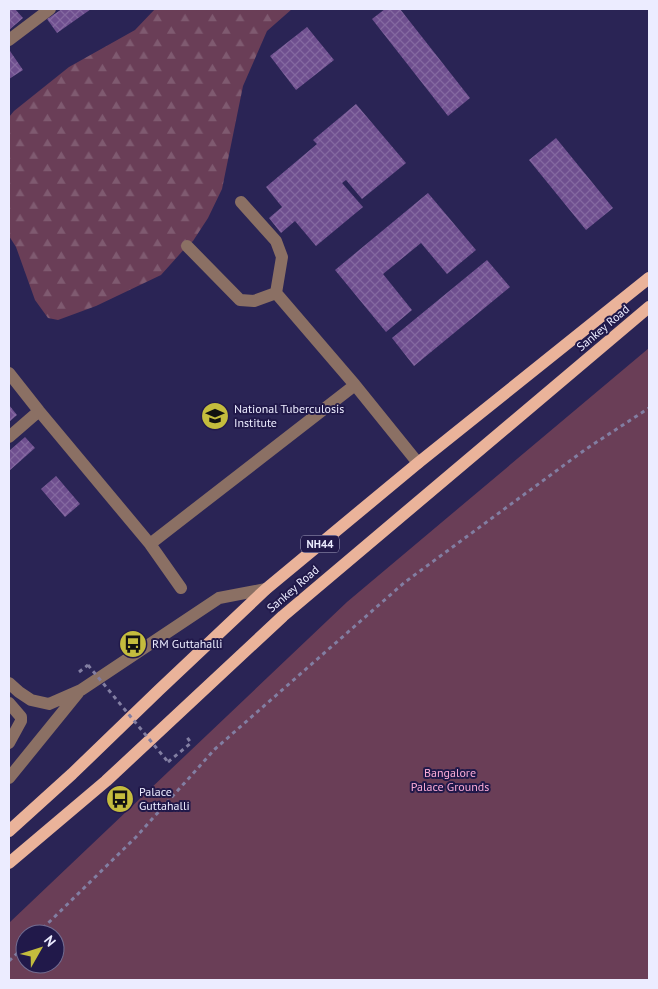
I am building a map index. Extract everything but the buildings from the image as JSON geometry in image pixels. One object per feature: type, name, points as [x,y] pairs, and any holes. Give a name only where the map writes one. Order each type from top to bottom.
[{"type":"main road","name":"Sankey Road","points":[[9,831],[266,589],[418,463],[649,278]]},
{"type":"main road","name":"Sankey Road","points":[[9,863],[106,781],[282,616],[649,307]]},
{"type":"street","points":[[9,40],[35,13],[50,9]]},
{"type":"street","points":[[241,202],[276,241],[282,257],[276,293]]},
{"type":"street","points":[[187,246],[240,300],[254,301],[276,293]]},
{"type":"street","points":[[276,293],[355,385],[418,463]]},
{"type":"street","points":[[9,373],[150,544],[181,588]]},
{"type":"street","points":[[150,544],[355,385]]},
{"type":"street","points":[[9,437],[39,411]]},
{"type":"street","points":[[9,683],[31,700],[49,704],[81,690],[219,598],[266,589]]},
{"type":"street","points":[[9,778],[81,690]]},
{"type":"street","points":[[9,703],[21,717],[21,721],[9,743]]},
{"type":"path","points":[[47,924],[136,837],[216,749],[405,582],[586,449],[649,408]]},
{"type":"path","points":[[88,665],[168,762],[191,743],[186,736]]},
{"type":"green space","points":[[155,9],[292,9],[267,31],[243,86],[222,189],[208,218],[193,241],[161,275],[96,306],[58,320],[48,318],[35,300],[16,247],[9,236],[9,117],[69,67],[135,30]]},
{"type":"green space","name":"Bangalore Palace Grounds","points":[[649,348],[649,980],[9,980],[9,923],[347,602]]},
{"type":"place","name":"National Tuberculosis Institute","points":[[215,416]]},
{"type":"place","name":"RM Guttahalli","points":[[133,644]]},
{"type":"place","name":"Palace Guttahalli","points":[[120,799]]}]
